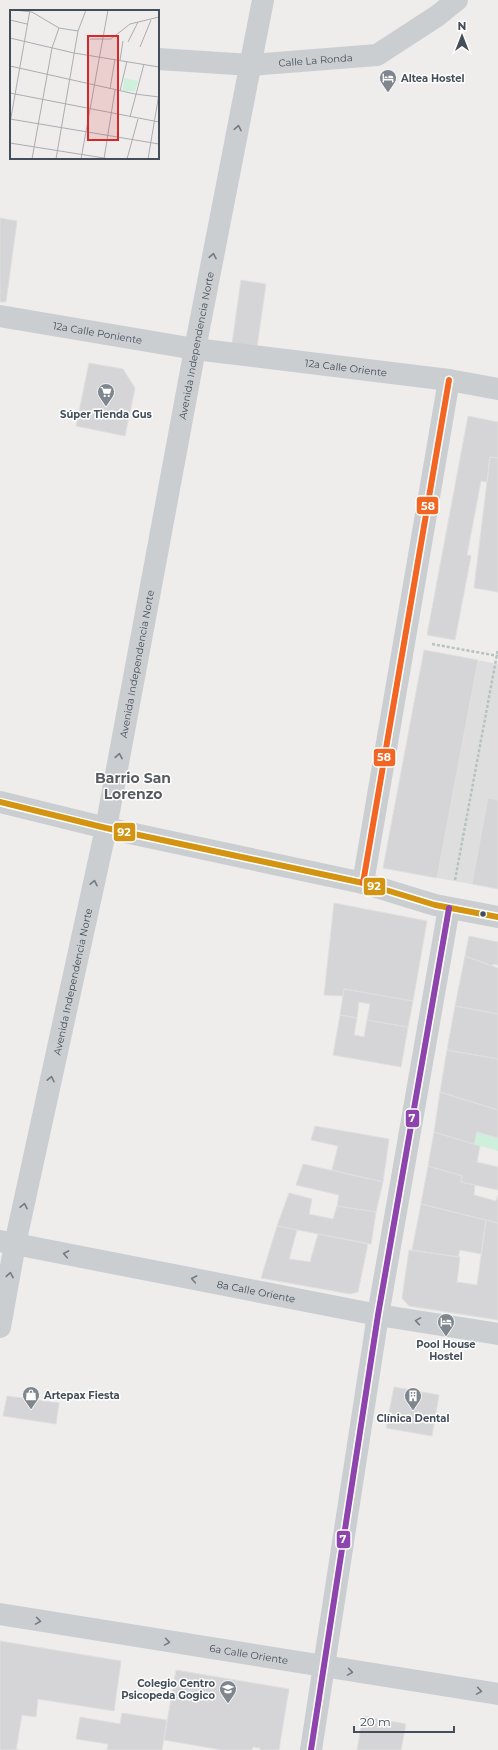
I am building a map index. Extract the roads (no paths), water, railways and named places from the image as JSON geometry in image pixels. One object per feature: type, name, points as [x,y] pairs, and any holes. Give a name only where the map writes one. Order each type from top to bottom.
[{"type":"street","name":"Avenida Independencia Norte","points":[[0,1327],[8,1242],[106,828],[194,349],[263,0]]},
{"type":"street","name":"Calle La Ronda","points":[[159,59],[251,65],[377,55],[437,16],[457,0]]},
{"type":"street","name":"12a Calle Poniente","points":[[0,316],[194,349]]},
{"type":"street","name":"12a Calle Oriente","points":[[194,349],[449,380],[498,389]]},
{"type":"street","points":[[362,883],[449,380]]},
{"type":"street","points":[[0,802],[106,828],[362,883],[435,905],[498,917]]},
{"type":"street","points":[[311,1750],[325,1668],[378,1315],[450,908]]},
{"type":"street","name":"8a Calle Oriente","points":[[8,1242],[378,1315],[498,1334]]},
{"type":"street","name":"6a Calle Oriente","points":[[0,1614],[325,1668],[498,1694]]},
{"type":"place","name":"Altea Hostel","points":[[388,93]]},
{"type":"place","name":"Súper Tienda Gus","points":[[106,407]]},
{"type":"place","name":"Pool House Hostel","points":[[446,1337]]},
{"type":"place","name":"Artepax Fiesta","points":[[31,1410]]},
{"type":"place","name":"Clínica Dental","points":[[413,1411]]},
{"type":"place","name":"Colegio Centro Psicopeda Gogico","points":[[228,1704]]},
{"type":"district","name":"Barrio San Lorenzo","points":[[133,786]]}]
